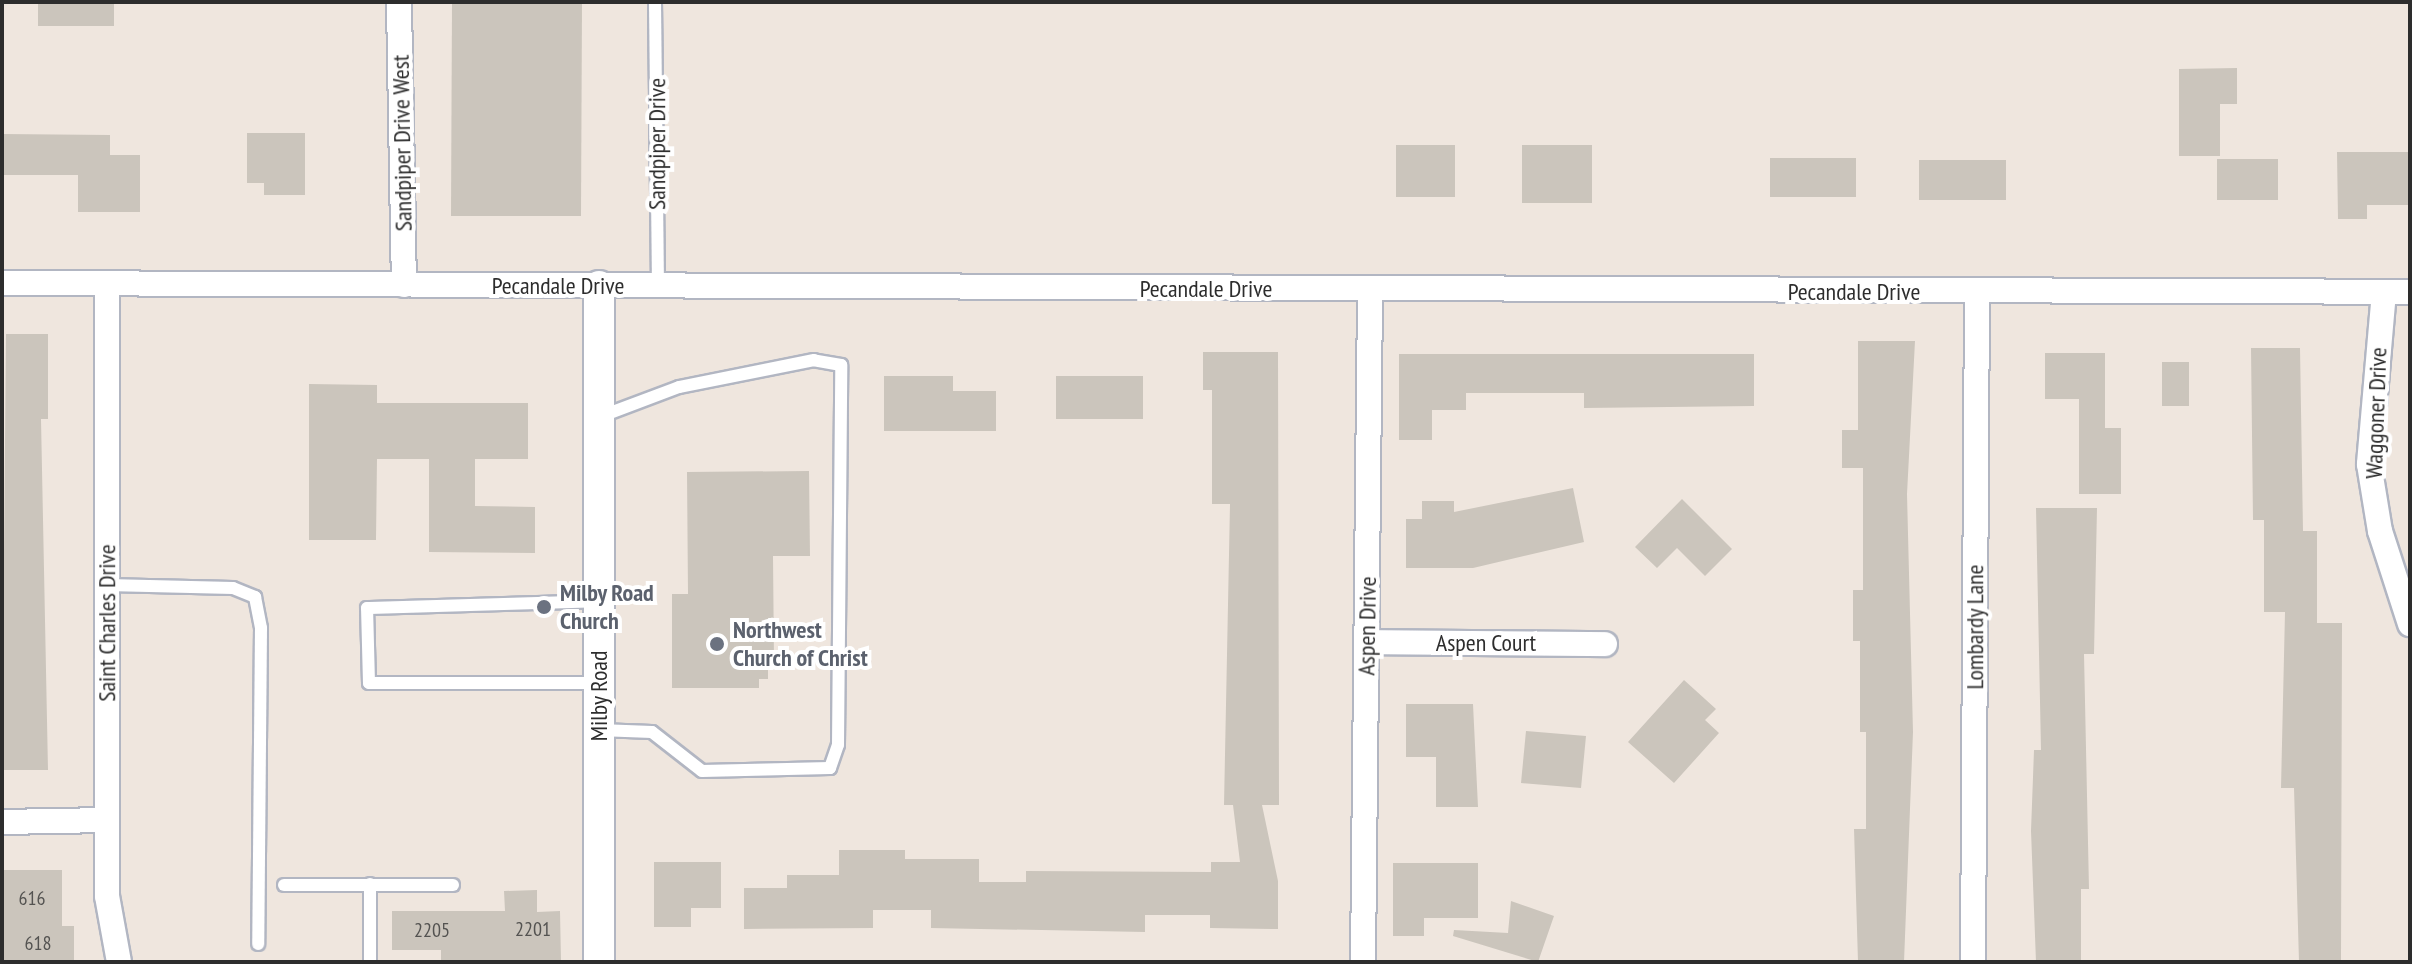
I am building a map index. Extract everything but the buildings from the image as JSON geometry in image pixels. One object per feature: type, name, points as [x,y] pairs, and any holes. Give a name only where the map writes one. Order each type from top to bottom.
[{"type":"street","name":"Sandpiper Drive West","points":[[399,2],[404,285]]},
{"type":"street","name":"Pecandale Drive","points":[[2,283],[1977,293],[2410,292]]},
{"type":"street","name":"Saint Charles Drive","points":[[107,283],[107,896],[119,962]]},
{"type":"street","name":"Milby Road","points":[[599,286],[599,962]]},
{"type":"street","name":"Aspen Drive","points":[[1363,962],[1370,290]]},
{"type":"street","name":"Waggoner Drive","points":[[2384,292],[2369,464],[2380,531],[2410,624]]},
{"type":"street","name":"Lombardy Lane","points":[[1973,962],[1977,293]]},
{"type":"street","name":"Aspen Court","points":[[1367,642],[1605,644]]},
{"type":"street","points":[[2,822],[107,820]]},
{"type":"lane","name":"Sandpiper Drive","points":[[655,2],[658,286]]},
{"type":"lane","points":[[599,418],[679,387],[814,360],[841,365],[838,745],[830,768],[702,771],[652,732],[599,730]]},
{"type":"lane","points":[[107,585],[233,588],[255,597],[261,628],[258,944]]},
{"type":"lane","points":[[599,601],[367,608],[369,683],[599,683]]},
{"type":"lane","points":[[370,884],[370,962]]},
{"type":"lane","points":[[284,885],[453,885]]},
{"type":"place","name":"Milby Road Church","points":[[544,607]]},
{"type":"place","name":"Northwest Church of Christ","points":[[717,644]]}]
